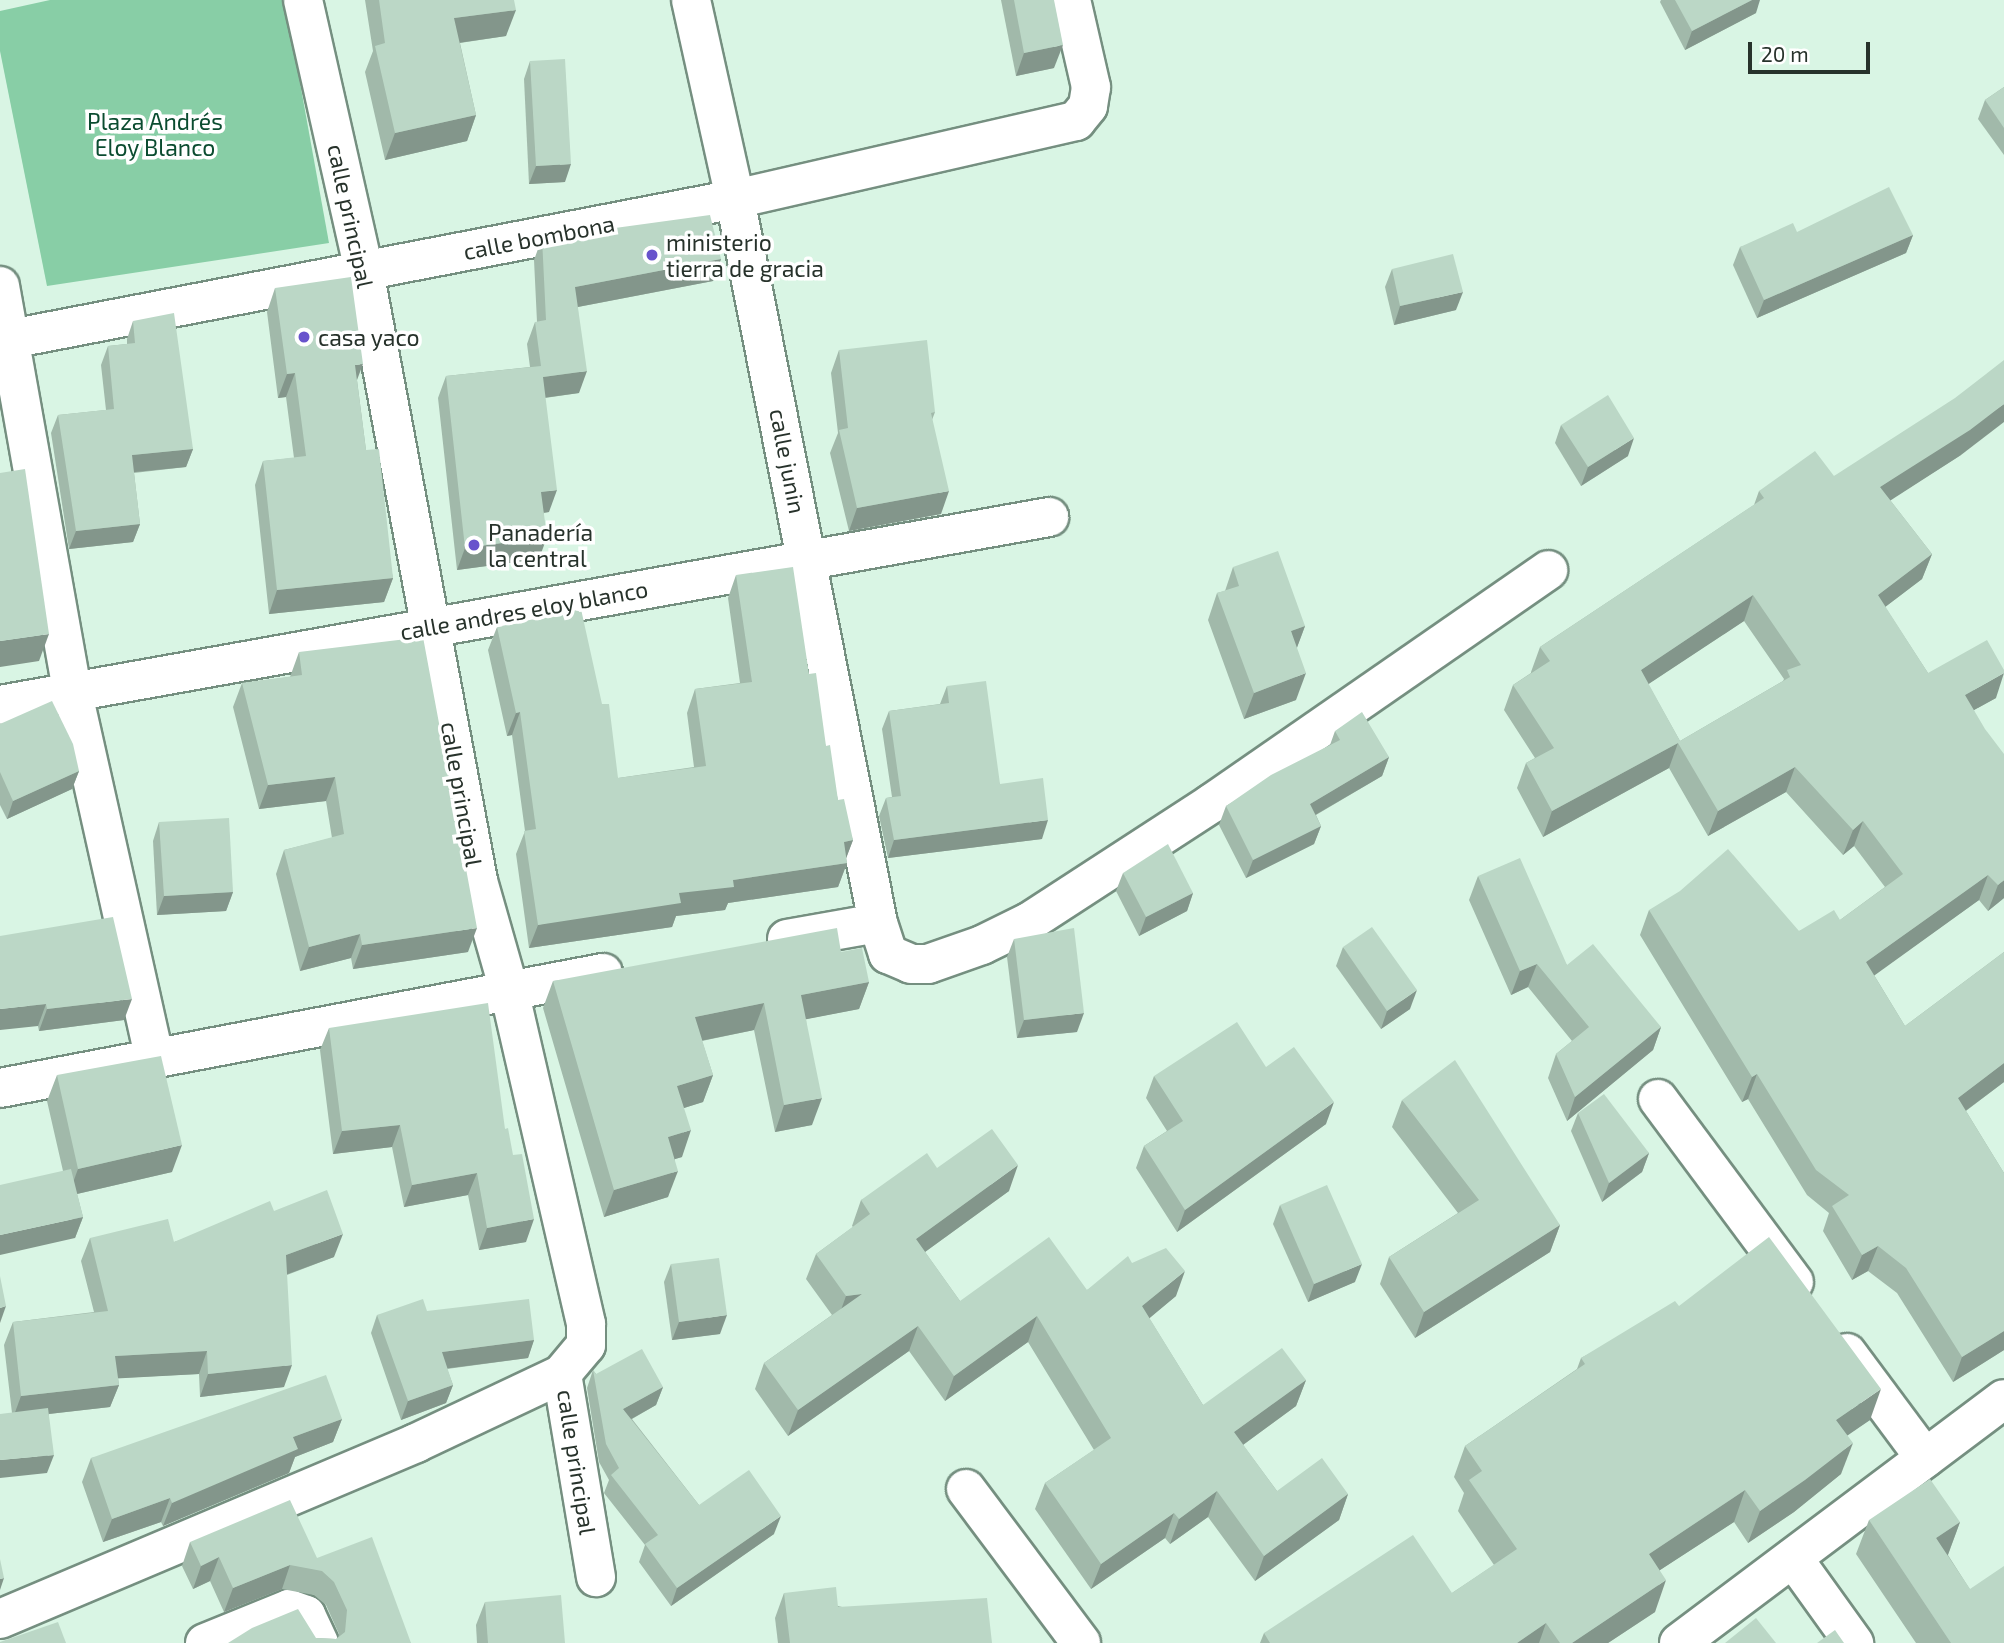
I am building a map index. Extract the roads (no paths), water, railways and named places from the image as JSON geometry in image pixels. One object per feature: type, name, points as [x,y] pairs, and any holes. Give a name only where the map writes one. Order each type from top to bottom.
[{"type":"street","name":"calle principal","points":[[303,0],[364,271],[478,881],[509,990],[586,1324],[586,1345],[562,1374],[596,1577]]},
{"type":"street","name":"calle junin","points":[[691,0],[735,199],[878,923],[888,954],[911,964],[928,964],[982,945],[1029,922],[1212,803],[1548,570]]},
{"type":"street","name":"calle bombona","points":[[5,340],[735,199],[1076,121],[1088,106],[1091,87],[1071,0]]},
{"type":"street","points":[[0,286],[5,340],[72,689],[155,1060]]},
{"type":"street","name":"calle andres eloy blanco","points":[[0,705],[72,689],[1049,517]]},
{"type":"street","points":[[755,945],[878,923]]},
{"type":"street","points":[[0,1088],[632,968]]},
{"type":"street","points":[[1658,1099],[1925,1458]]},
{"type":"street","points":[[0,1619],[416,1443],[562,1374]]},
{"type":"street","points":[[1679,1643],[2004,1399]]},
{"type":"street","points":[[966,1489],[1081,1643]]},
{"type":"street","points":[[1793,1558],[1854,1643]]},
{"type":"street","points":[[205,1643],[289,1609],[306,1615],[319,1643]]},
{"type":"place","name":"ministerio tierra de gracia","points":[[652,255]]},
{"type":"place","name":"casa yaco","points":[[304,337]]},
{"type":"place","name":"Panadería la central","points":[[474,545]]},
{"type":"park label","name":"Plaza Andrés Eloy Blanco","points":[[155,134]]}]
